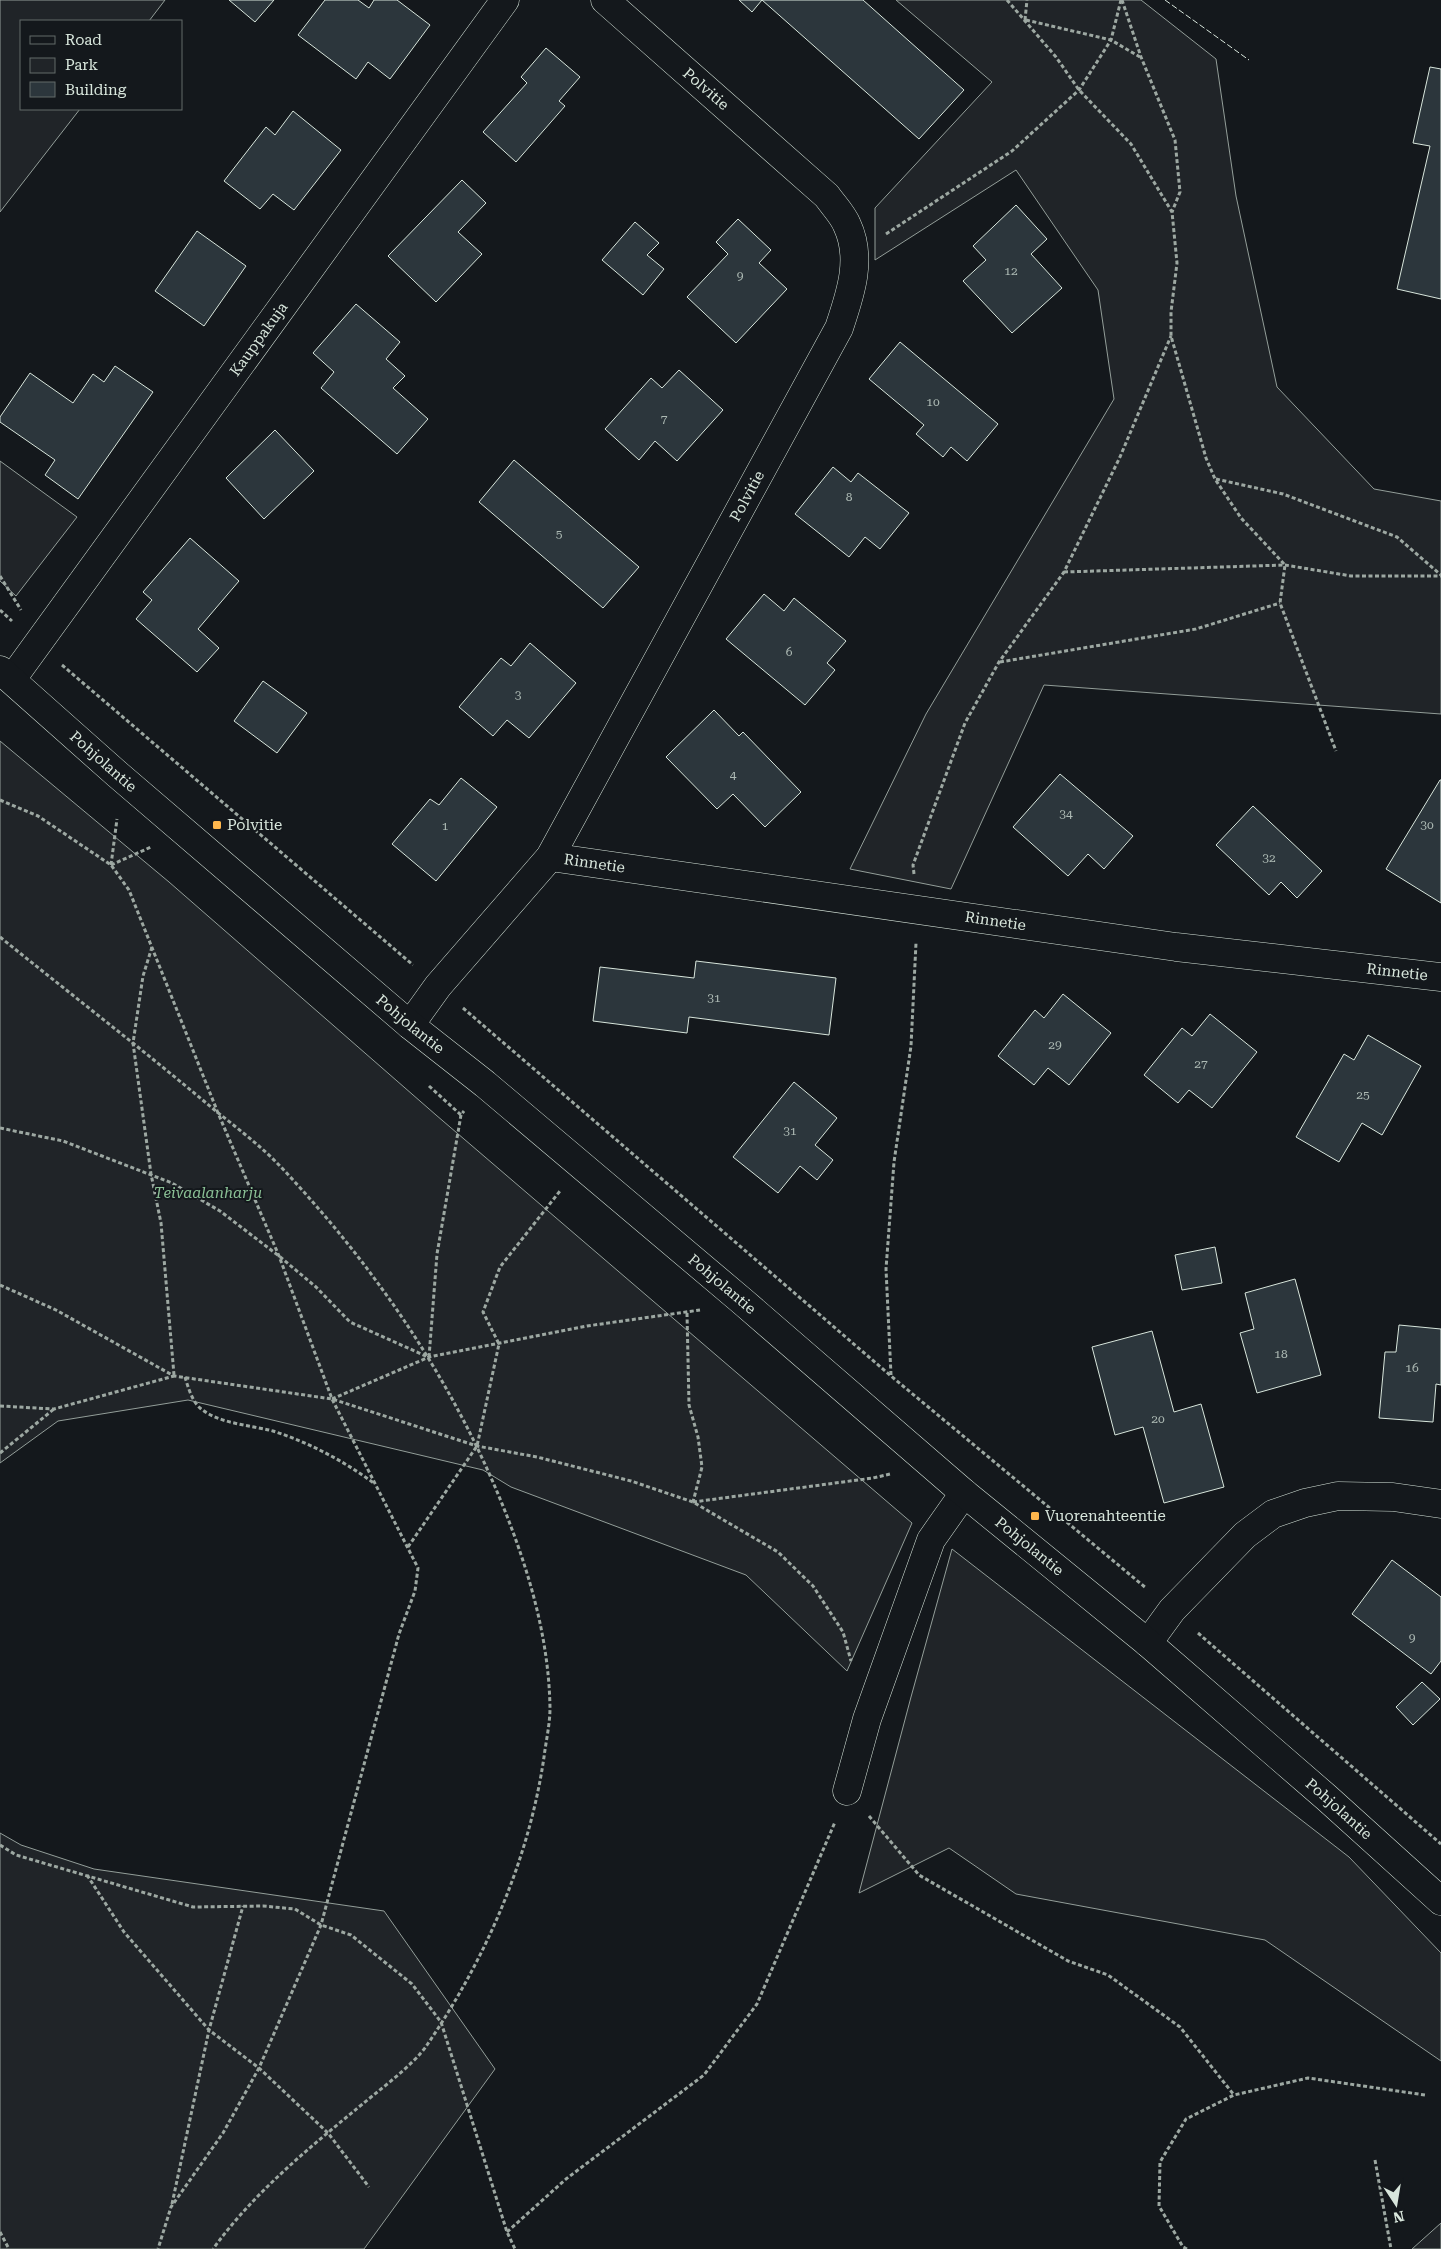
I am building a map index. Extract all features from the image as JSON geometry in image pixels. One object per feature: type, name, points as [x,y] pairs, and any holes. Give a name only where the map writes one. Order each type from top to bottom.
[{"type":"street","name":"Kauppakuja","points":[[6,674],[38,644],[505,0]]},
{"type":"street","name":"Polvitie","points":[[410,1025],[438,986],[550,858],[839,328],[852,290],[855,254],[847,225],[827,196],[605,0]]},
{"type":"street","name":"Pohjolantie","points":[[6,674],[117,774],[410,1025],[484,1084],[742,1301],[964,1494],[1148,1643],[1327,1798],[1441,1901]]},
{"type":"street","name":"Rinnetie","points":[[550,858],[917,912],[1176,947],[1441,977]]},
{"type":"street","points":[[847,1791],[866,1720],[931,1540],[964,1494]]},
{"type":"street","points":[[1148,1643],[1172,1610],[1245,1535],[1273,1514],[1305,1503],[1338,1496],[1394,1497],[1441,1504]]},
{"type":"path","points":[[1007,0],[1025,20],[1079,90],[1131,144],[1172,212],[1177,263],[1171,312],[1171,336],[1206,458],[1215,479],[1241,518],[1285,565]]},
{"type":"path","points":[[1025,20],[1027,0]]},
{"type":"path","points":[[855,254],[1012,151],[1079,90],[1111,40],[1121,0]]},
{"type":"path","points":[[1121,0],[1141,57],[1175,140],[1180,192],[1172,212]]},
{"type":"path","points":[[1025,20],[1111,40],[1141,57]]},
{"type":"path","points":[[891,1376],[886,1269],[894,1162],[911,1046],[917,912],[913,864],[965,724],[999,662],[1064,572],[1120,457],[1171,336]]},
{"type":"path","points":[[1215,479],[1282,494],[1397,537],[1441,576]]},
{"type":"path","points":[[1064,572],[1285,565],[1351,576],[1441,576]]},
{"type":"path","points":[[1285,565],[1280,603],[1336,751]]},
{"type":"path","points":[[999,662],[1196,629],[1280,603]]},
{"type":"path","points":[[0,610],[891,1376],[1172,1610],[1441,1844]]},
{"type":"path","points":[[0,800],[38,816],[111,866],[129,890],[218,1113],[279,1256],[332,1399],[418,1568],[414,1592],[399,1634],[321,1925],[259,2068],[223,2134],[172,2206]]},
{"type":"path","points":[[111,866],[119,811]]},
{"type":"path","points":[[111,866],[158,843]]},
{"type":"path","points":[[0,936],[278,1163],[361,1258],[429,1357],[464,1418],[495,1484],[529,1576],[545,1645],[550,1712],[540,1783],[522,1853],[480,1958],[424,2050],[277,2176],[227,2230],[213,2249]]},
{"type":"path","points":[[152,947],[143,976],[133,1043],[150,1174],[161,1222],[174,1376]]},
{"type":"path","points":[[429,1357],[437,1254],[461,1116]]},
{"type":"path","points":[[0,1128],[63,1141],[172,1183],[220,1211],[279,1256],[316,1287],[350,1322],[429,1357]]},
{"type":"path","points":[[408,1547],[477,1446],[499,1344],[483,1312],[500,1267],[580,1165]]},
{"type":"path","points":[[0,1285],[56,1310],[174,1376]]},
{"type":"path","points":[[332,1399],[429,1357],[586,1326],[687,1314],[742,1301]]},
{"type":"path","points":[[687,1314],[689,1405],[698,1437],[702,1467],[693,1502]]},
{"type":"path","points":[[0,1406],[54,1409],[174,1376],[185,1377],[332,1399],[477,1446],[537,1457],[631,1481],[693,1502],[778,1552],[813,1586],[843,1632],[852,1667]]},
{"type":"path","points":[[185,1377],[190,1391],[200,1407],[216,1417],[297,1440],[344,1463],[377,1485]]},
{"type":"path","points":[[0,1453],[54,1409]]},
{"type":"path","points":[[693,1502],[873,1478],[930,1463]]},
{"type":"path","points":[[507,2232],[566,2179],[704,2075],[757,2004],[847,1791],[919,1875],[1068,1961],[1108,1975],[1180,2027],[1234,2094]]},
{"type":"path","points":[[0,1845],[16,1856],[86,1874],[194,1907],[243,1906],[295,1909],[321,1925],[351,1935],[412,1984],[441,2022],[507,2232],[516,2249]]},
{"type":"path","points":[[86,1874],[124,1932],[208,2030],[259,2068],[328,2132],[369,2187]]},
{"type":"path","points":[[158,2249],[172,2206],[208,2030],[243,1906]]},
{"type":"path","points":[[1187,2249],[1183,2247],[1158,2206],[1160,2162],[1186,2119],[1234,2094],[1308,2078],[1425,2096]]},
{"type":"path","points":[[1375,2160],[1391,2249]]},
{"type":"path","points":[[0,2232],[9,2249]]},
{"type":"green space","points":[[0,0],[165,0],[150,20],[20,20],[20,110],[79,110],[0,212]]},
{"type":"green space","points":[[896,0],[1141,0],[1216,59],[1236,196],[1277,387],[1374,489],[1441,501],[1441,714],[1044,685],[951,889],[850,869],[926,714],[1114,399],[1098,290],[1016,170],[875,260],[875,208],[992,82]]},
{"type":"green space","points":[[0,461],[77,517],[16,596],[0,581]]},
{"type":"green space","name":"Teivaalanharju","points":[[0,741],[169,882],[436,1115],[912,1523],[847,1671],[746,1575],[511,1487],[483,1470],[188,1400],[58,1421],[0,1463]]},
{"type":"green space","points":[[952,1549],[1349,1857],[1441,1953],[1441,2061],[1265,1940],[1016,1894],[949,1848],[859,1893]]},
{"type":"green space","points":[[0,1833],[21,1845],[94,1869],[384,1911],[495,2069],[364,2249],[0,2249]]},
{"type":"green space","points":[[1441,2223],[1441,2249],[1412,2249]]},
{"type":"building","points":[[229,0],[274,0],[255,22]]},
{"type":"building","points":[[325,0],[358,0],[369,8],[374,0],[397,0],[430,25],[390,79],[368,62],[356,79],[298,35]]},
{"type":"building","points":[[739,0],[762,0],[752,12]]},
{"type":"building","points":[[762,0],[863,0],[964,90],[919,139]]},
{"type":"building","points":[[546,48],[580,77],[559,101],[565,106],[516,162],[483,132],[527,83],[521,77]]},
{"type":"building","points":[[1430,67],[1441,69],[1441,299],[1397,289],[1430,146],[1413,143]]},
{"type":"building","points":[[293,111],[341,150],[294,210],[273,194],[260,209],[224,181],[266,127],[275,135]]},
{"type":"building","points":[[462,180],[486,203],[458,232],[482,254],[436,302],[388,256]]},
{"type":"building","points":[[1016,205],[1047,239],[1031,254],[1062,288],[1012,333],[963,281],[986,260],[973,246]]},
{"type":"building","points":[[738,219],[771,250],[759,263],[787,289],[736,343],[687,297],[728,254],[716,242]]},
{"type":"building","points":[[635,222],[659,243],[647,255],[664,269],[643,295],[602,260]]},
{"type":"building","points":[[197,231],[246,266],[204,326],[155,291]]},
{"type":"building","points":[[356,304],[400,342],[386,359],[405,376],[393,388],[428,419],[397,454],[321,388],[334,372],[313,353]]},
{"type":"building","points":[[900,342],[998,424],[967,461],[951,447],[943,457],[916,434],[924,425],[869,379]]},
{"type":"building","points":[[115,366],[153,392],[78,499],[45,475],[55,460],[0,422],[0,417],[30,373],[73,403],[93,374],[104,382]]},
{"type":"building","points":[[679,370],[723,410],[677,461],[655,441],[639,460],[605,429],[651,378],[662,388]]},
{"type":"building","points":[[275,430],[314,471],[264,519],[226,478]]},
{"type":"building","points":[[514,460],[639,567],[603,608],[479,502]]},
{"type":"building","points":[[833,467],[851,482],[858,473],[909,513],[880,549],[865,537],[849,557],[795,514]]},
{"type":"building","points":[[190,538],[239,581],[198,629],[219,648],[197,672],[136,619],[152,600],[143,592]]},
{"type":"building","points":[[764,594],[784,611],[794,598],[846,641],[827,663],[835,670],[805,705],[726,639]]},
{"type":"building","points":[[530,643],[576,683],[529,738],[507,720],[493,736],[459,707],[501,658],[511,666]]},
{"type":"building","points":[[263,681],[307,713],[277,753],[234,721]]},
{"type":"building","points":[[714,710],[739,736],[743,732],[801,792],[765,827],[733,794],[717,809],[666,757]]},
{"type":"building","points":[[1060,774],[1133,836],[1104,869],[1088,854],[1068,876],[1013,827]]},
{"type":"building","points":[[461,778],[497,807],[436,881],[392,844],[430,799],[439,805]]},
{"type":"building","points":[[1441,780],[1441,903],[1386,869]]},
{"type":"building","points":[[1253,806],[1322,871],[1297,898],[1281,882],[1269,895],[1216,845]]},
{"type":"building","points":[[696,961],[836,978],[829,1035],[689,1017],[687,1033],[593,1021],[600,967],[694,978]]},
{"type":"building","points":[[1063,994],[1111,1033],[1069,1085],[1048,1068],[1034,1085],[998,1056],[1035,1010],[1044,1018]]},
{"type":"building","points":[[1210,1014],[1257,1052],[1212,1108],[1189,1090],[1178,1103],[1144,1075],[1182,1028],[1192,1036]]},
{"type":"building","points":[[1368,1035],[1421,1066],[1382,1135],[1362,1123],[1339,1162],[1296,1137],[1344,1054],[1354,1060]]},
{"type":"building","points":[[794,1082],[837,1118],[815,1145],[833,1160],[817,1180],[800,1166],[778,1193],[733,1157]]},
{"type":"building","points":[[1215,1247],[1222,1283],[1182,1290],[1175,1255]]},
{"type":"building","points":[[1295,1279],[1321,1375],[1257,1393],[1240,1333],[1254,1329],[1245,1293]]},
{"type":"building","points":[[1399,1325],[1441,1329],[1441,1385],[1436,1384],[1433,1422],[1379,1418],[1385,1352],[1396,1352]]},
{"type":"building","points":[[1152,1331],[1174,1412],[1201,1404],[1224,1487],[1164,1503],[1143,1427],[1115,1435],[1092,1347]]},
{"type":"building","points":[[1392,1560],[1441,1597],[1441,1661],[1431,1674],[1352,1614]]},
{"type":"building","points":[[1422,1682],[1440,1699],[1413,1725],[1396,1707]]},
{"type":"fence","points":[[1165,0],[1249,60]]},
{"type":"place","name":"Polvitie","points":[[217,825]]},
{"type":"place","name":"Vuorenahteentie","points":[[1035,1516]]}]
